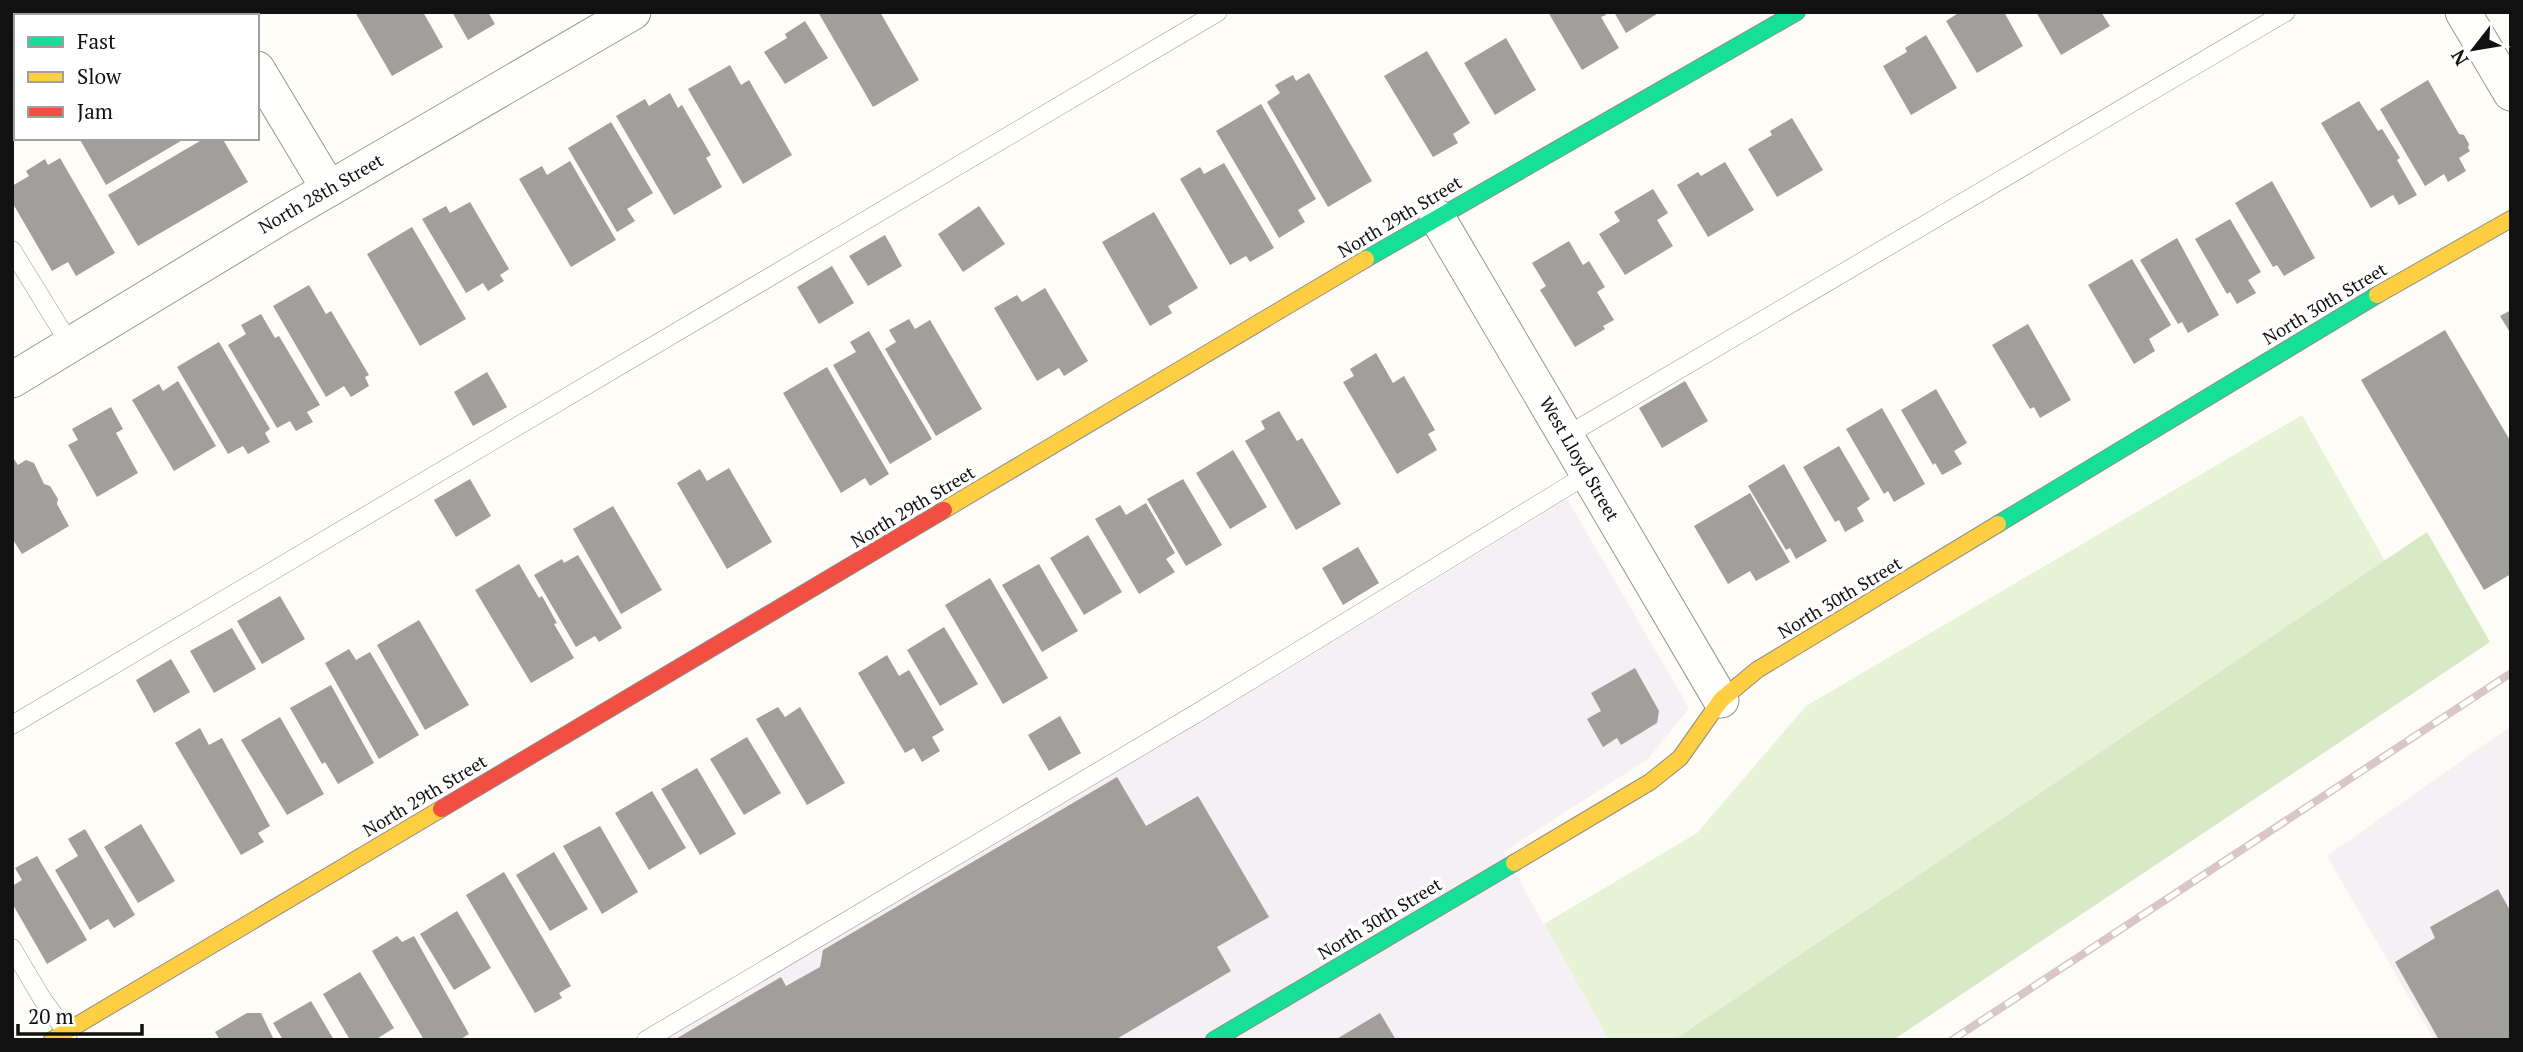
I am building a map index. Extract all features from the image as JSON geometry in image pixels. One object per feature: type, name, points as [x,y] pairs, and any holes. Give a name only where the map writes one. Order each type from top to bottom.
[{"type":"street","name":"North 28th Street","points":[[12,380],[329,189],[633,12]]},
{"type":"street","name":"North 29th Street","points":[[63,1037],[1437,217],[1797,12]]},
{"type":"street","points":[[2463,12],[2511,93]]},
{"type":"street","points":[[259,72],[329,189]]},
{"type":"street","name":"West Lloyd Street","points":[[1437,217],[1721,700]]},
{"type":"street","name":"North 30th Street","points":[[1214,1040],[1650,782],[1680,758],[1721,700],[1757,670],[2328,324],[2511,219]]},
{"type":"lane","points":[[12,725],[1218,12]]},
{"type":"lane","points":[[1566,436],[2286,12]]},
{"type":"lane","points":[[12,250],[71,346]]},
{"type":"lane","points":[[646,1040],[1198,713],[1588,474]]},
{"type":"lane","points":[[12,948],[63,1037]]},
{"type":"shaded area","points":[[1567,499],[1689,708],[1648,759],[1503,852],[1609,1040],[659,1040],[1203,721]]},
{"type":"shaded area","points":[[2511,726],[2511,1040],[2434,1040],[2327,856]]},
{"type":"green space","points":[[2302,415],[2385,561],[2000,832],[1677,1040],[1609,1040],[1544,924],[1697,833],[1806,706]]},
{"type":"green space","points":[[2427,532],[2490,642],[1893,1040],[1674,1040]]},
{"type":"building","points":[[355,12],[423,12],[443,47],[392,76]]},
{"type":"building","points":[[452,12],[488,12],[495,24],[468,40]]},
{"type":"building","points":[[818,12],[880,12],[919,80],[873,107]]},
{"type":"building","points":[[1548,12],[1605,12],[1606,15],[1601,17],[1619,48],[1582,70]]},
{"type":"building","points":[[1614,12],[1660,12],[1626,33]]},
{"type":"building","points":[[1960,12],[2004,12],[2023,46],[1977,73],[1946,21]]},
{"type":"building","points":[[2036,12],[2101,12],[2110,26],[2061,55]]},
{"type":"building","points":[[805,21],[828,58],[785,84],[764,52],[787,38],[785,34]]},
{"type":"building","points":[[1926,35],[1957,88],[1911,115],[1883,66],[1907,52],[1905,48]]},
{"type":"building","points":[[1506,38],[1536,90],[1495,115],[1464,63]]},
{"type":"building","points":[[1427,51],[1470,123],[1453,134],[1458,143],[1433,157],[1384,76]]},
{"type":"building","points":[[730,65],[741,85],[749,80],[792,155],[743,184],[688,89]]},
{"type":"building","points":[[1309,73],[1372,181],[1328,207],[1267,102],[1280,93],[1275,85],[1293,75],[1296,81]]},
{"type":"building","points":[[2428,80],[2459,134],[2464,135],[2470,151],[2459,158],[2466,171],[2448,182],[2444,174],[2425,186],[2380,109]]},
{"type":"building","points":[[670,93],[678,108],[682,105],[711,155],[706,158],[722,187],[674,215],[616,116],[645,99],[649,106]]},
{"type":"building","points":[[2359,101],[2378,131],[2382,129],[2400,158],[2397,160],[2417,195],[2399,205],[2393,195],[2371,208],[2321,123]]},
{"type":"building","points":[[1261,104],[1316,199],[1298,210],[1305,222],[1279,238],[1216,131]]},
{"type":"building","points":[[1792,118],[1823,170],[1777,197],[1748,149],[1772,135],[1770,131]]},
{"type":"building","points":[[611,122],[653,193],[627,209],[635,221],[617,232],[568,148]]},
{"type":"building","points":[[80,140],[183,140],[106,185]]},
{"type":"building","points":[[202,140],[223,140],[248,182],[138,246],[108,195]]},
{"type":"building","points":[[60,158],[115,253],[76,276],[68,262],[52,271],[12,202],[12,186],[29,176],[26,171],[45,159],[48,165]]},
{"type":"building","points":[[570,161],[616,240],[571,267],[519,179],[542,166],[547,175]]},
{"type":"building","points":[[1725,162],[1754,210],[1708,237],[1677,185],[1698,172],[1701,176]]},
{"type":"building","points":[[1224,163],[1274,248],[1250,262],[1246,256],[1230,265],[1180,179],[1200,167],[1204,174]]},
{"type":"building","points":[[2272,181],[2315,258],[2284,276],[2277,265],[2273,267],[2235,203]]},
{"type":"building","points":[[1653,189],[1668,213],[1657,220],[1673,246],[1625,275],[1599,234],[1620,221],[1614,212]]},
{"type":"building","points":[[470,202],[509,269],[500,275],[504,281],[488,291],[483,283],[466,293],[422,219],[446,206],[450,213]]},
{"type":"building","points":[[979,206],[1005,244],[963,272],[938,234]]},
{"type":"building","points":[[1154,212],[1198,288],[1168,306],[1172,313],[1150,326],[1102,242]]},
{"type":"building","points":[[2230,219],[2261,272],[2248,280],[2256,293],[2237,304],[2230,292],[2227,294],[2195,239]]},
{"type":"building","points":[[412,227],[466,319],[420,346],[367,254]]},
{"type":"building","points":[[885,235],[902,266],[868,286],[849,256]]},
{"type":"building","points":[[2177,238],[2219,315],[2188,333],[2182,322],[2178,324],[2140,260]]},
{"type":"building","points":[[1569,241],[1583,265],[1589,261],[1605,287],[1597,292],[1614,320],[1603,326],[1605,329],[1575,347],[1540,290],[1546,286],[1532,263]]},
{"type":"building","points":[[2132,259],[2171,325],[2149,339],[2155,351],[2134,364],[2088,285]]},
{"type":"building","points":[[832,266],[854,303],[819,324],[797,287]]},
{"type":"building","points":[[309,285],[326,314],[331,311],[369,375],[365,377],[369,386],[351,397],[344,386],[326,397],[273,306]]},
{"type":"building","points":[[1045,288],[1088,361],[1064,376],[1059,368],[1037,381],[994,308],[1017,295],[1022,302]]},
{"type":"building","points":[[2511,310],[2511,334],[2500,316]]},
{"type":"building","points":[[261,314],[275,338],[279,336],[320,405],[307,412],[313,422],[296,431],[290,421],[277,428],[228,345],[246,334],[241,325]]},
{"type":"building","points":[[909,319],[915,329],[930,320],[982,409],[936,436],[885,349],[896,342],[889,330]]},
{"type":"building","points":[[2028,324],[2071,400],[2040,418],[2034,407],[2030,409],[1992,345]]},
{"type":"building","points":[[2445,330],[2511,442],[2511,574],[2484,590],[2361,380]]},
{"type":"building","points":[[869,331],[932,439],[890,464],[833,365],[856,352],[850,342]]},
{"type":"building","points":[[219,342],[270,429],[265,433],[270,442],[248,454],[243,446],[228,454],[177,367]]},
{"type":"building","points":[[1376,353],[1393,383],[1404,376],[1435,430],[1428,434],[1437,450],[1397,474],[1343,382],[1354,376],[1350,369]]},
{"type":"building","points":[[827,367],[889,474],[870,486],[865,478],[841,493],[783,393]]},
{"type":"building","points":[[487,372],[507,407],[473,426],[454,392]]},
{"type":"building","points":[[178,381],[216,446],[174,471],[132,400],[159,384],[163,391]]},
{"type":"building","points":[[1685,381],[1708,421],[1662,448],[1639,408]]},
{"type":"building","points":[[1936,389],[1967,443],[1954,451],[1962,464],[1942,475],[1935,463],[1933,465],[1901,410]]},
{"type":"building","points":[[111,407],[123,429],[116,433],[138,473],[97,497],[68,445],[78,440],[72,429]]},
{"type":"building","points":[[1882,408],[1925,484],[1894,502],[1888,491],[1884,494],[1846,429]]},
{"type":"building","points":[[1279,411],[1297,441],[1302,438],[1341,504],[1296,530],[1245,441],[1265,429],[1261,421]]},
{"type":"building","points":[[1839,446],[1870,499],[1857,508],[1864,521],[1845,532],[1839,520],[1835,522],[1803,467]]},
{"type":"building","points":[[1233,450],[1267,507],[1230,529],[1196,473]]},
{"type":"building","points":[[12,456],[18,465],[26,460],[34,463],[44,484],[50,486],[58,499],[57,504],[69,526],[22,554],[12,538]]},
{"type":"building","points":[[1784,464],[1827,541],[1796,559],[1790,548],[1786,550],[1748,486]]},
{"type":"building","points":[[729,468],[772,542],[727,569],[677,483],[700,469],[707,481]]},
{"type":"building","points":[[470,479],[491,516],[456,537],[434,500]]},
{"type":"building","points":[[1183,479],[1222,545],[1186,566],[1147,499]]},
{"type":"building","points":[[1750,493],[1790,562],[1756,581],[1750,571],[1728,584],[1694,526]]},
{"type":"building","points":[[1146,503],[1175,553],[1166,559],[1175,572],[1139,594],[1095,519],[1120,505],[1126,515]]},
{"type":"building","points":[[613,506],[662,590],[621,614],[573,529]]},
{"type":"building","points":[[1088,535],[1122,592],[1084,615],[1050,558]]},
{"type":"building","points":[[1358,547],[1379,583],[1343,605],[1322,568]]},
{"type":"building","points":[[578,555],[622,628],[599,642],[595,636],[576,647],[534,575],[562,559],[564,563]]},
{"type":"building","points":[[519,564],[539,598],[542,596],[557,623],[554,624],[574,658],[531,683],[475,590]]},
{"type":"building","points":[[1039,564],[1078,631],[1042,652],[1002,585]]},
{"type":"building","points":[[990,578],[1048,678],[1003,704],[945,605]]},
{"type":"building","points":[[280,596],[305,639],[262,664],[237,621]]},
{"type":"building","points":[[419,620],[469,705],[425,730],[377,645]]},
{"type":"building","points":[[944,627],[978,684],[940,706],[907,650]]},
{"type":"building","points":[[232,628],[256,669],[214,693],[190,651]]},
{"type":"building","points":[[349,649],[356,660],[370,652],[419,735],[379,759],[325,663]]},
{"type":"building","points":[[887,655],[899,676],[909,670],[944,730],[932,737],[940,751],[922,762],[914,748],[905,753],[858,673]]},
{"type":"building","points":[[171,659],[190,692],[154,713],[136,680]]},
{"type":"building","points":[[1635,668],[1659,711],[1657,723],[1621,745],[1617,738],[1603,747],[1587,719],[1601,711],[1591,693]]},
{"type":"building","points":[[331,685],[374,763],[338,784],[325,762],[322,764],[290,708]]},
{"type":"building","points":[[778,707],[785,717],[800,707],[845,783],[807,805],[756,719]]},
{"type":"building","points":[[1060,716],[1081,753],[1049,771],[1028,735]]},
{"type":"building","points":[[280,717],[324,794],[287,815],[241,740]]},
{"type":"building","points":[[200,728],[209,745],[222,738],[270,826],[258,833],[264,842],[241,855],[175,743]]},
{"type":"building","points":[[747,737],[781,793],[744,815],[710,759]]},
{"type":"building","points":[[697,768],[736,834],[700,855],[661,789]]},
{"type":"building","points":[[1117,777],[1146,826],[1198,796],[1269,917],[1217,947],[1231,971],[1115,1040],[674,1040],[781,977],[786,986],[820,967],[823,950]]},
{"type":"building","points":[[652,791],[686,848],[649,870],[615,813]]},
{"type":"building","points":[[141,824],[175,881],[138,903],[104,847]]},
{"type":"building","points":[[600,826],[638,892],[602,914],[563,846]]},
{"type":"building","points":[[85,829],[135,915],[114,928],[108,919],[90,930],[55,870],[78,856],[68,839]]},
{"type":"building","points":[[554,852],[588,909],[550,931],[516,875]]},
{"type":"building","points":[[37,856],[87,940],[47,964],[12,903],[12,886],[22,880],[15,868]]},
{"type":"building","points":[[504,872],[571,986],[559,993],[562,998],[535,1013],[466,895]]},
{"type":"building","points":[[2498,889],[2511,912],[2511,1040],[2439,1040],[2395,962],[2435,938],[2430,927]]},
{"type":"building","points":[[457,911],[491,968],[454,990],[420,934]]},
{"type":"building","points":[[397,936],[402,942],[414,936],[469,1034],[459,1040],[424,1040],[372,951]]},
{"type":"building","points":[[360,972],[394,1028],[375,1040],[350,1040],[323,994]]},
{"type":"building","points":[[311,1001],[334,1040],[283,1040],[273,1023]]},
{"type":"building","points":[[247,1013],[261,1013],[274,1040],[220,1040],[215,1032]]},
{"type":"building","points":[[1380,1013],[1396,1040],[1335,1040]]},
{"type":"railway","points":[[1952,1040],[2511,673]]},
{"type":"traffic: fast","points":[[1366,259],[1797,12]]},
{"type":"traffic: fast","points":[[1998,524],[2377,295]]},
{"type":"traffic: fast","points":[[1214,1040],[1514,863]]},
{"type":"traffic: slow","points":[[2377,295],[2511,219]]},
{"type":"traffic: slow","points":[[944,510],[1366,259]]},
{"type":"traffic: slow","points":[[1514,863],[1650,782],[1680,758],[1721,700],[1757,670],[1998,524]]},
{"type":"traffic: slow","points":[[52,1040],[441,809]]},
{"type":"traffic: jam","points":[[441,809],[944,510]]}]
